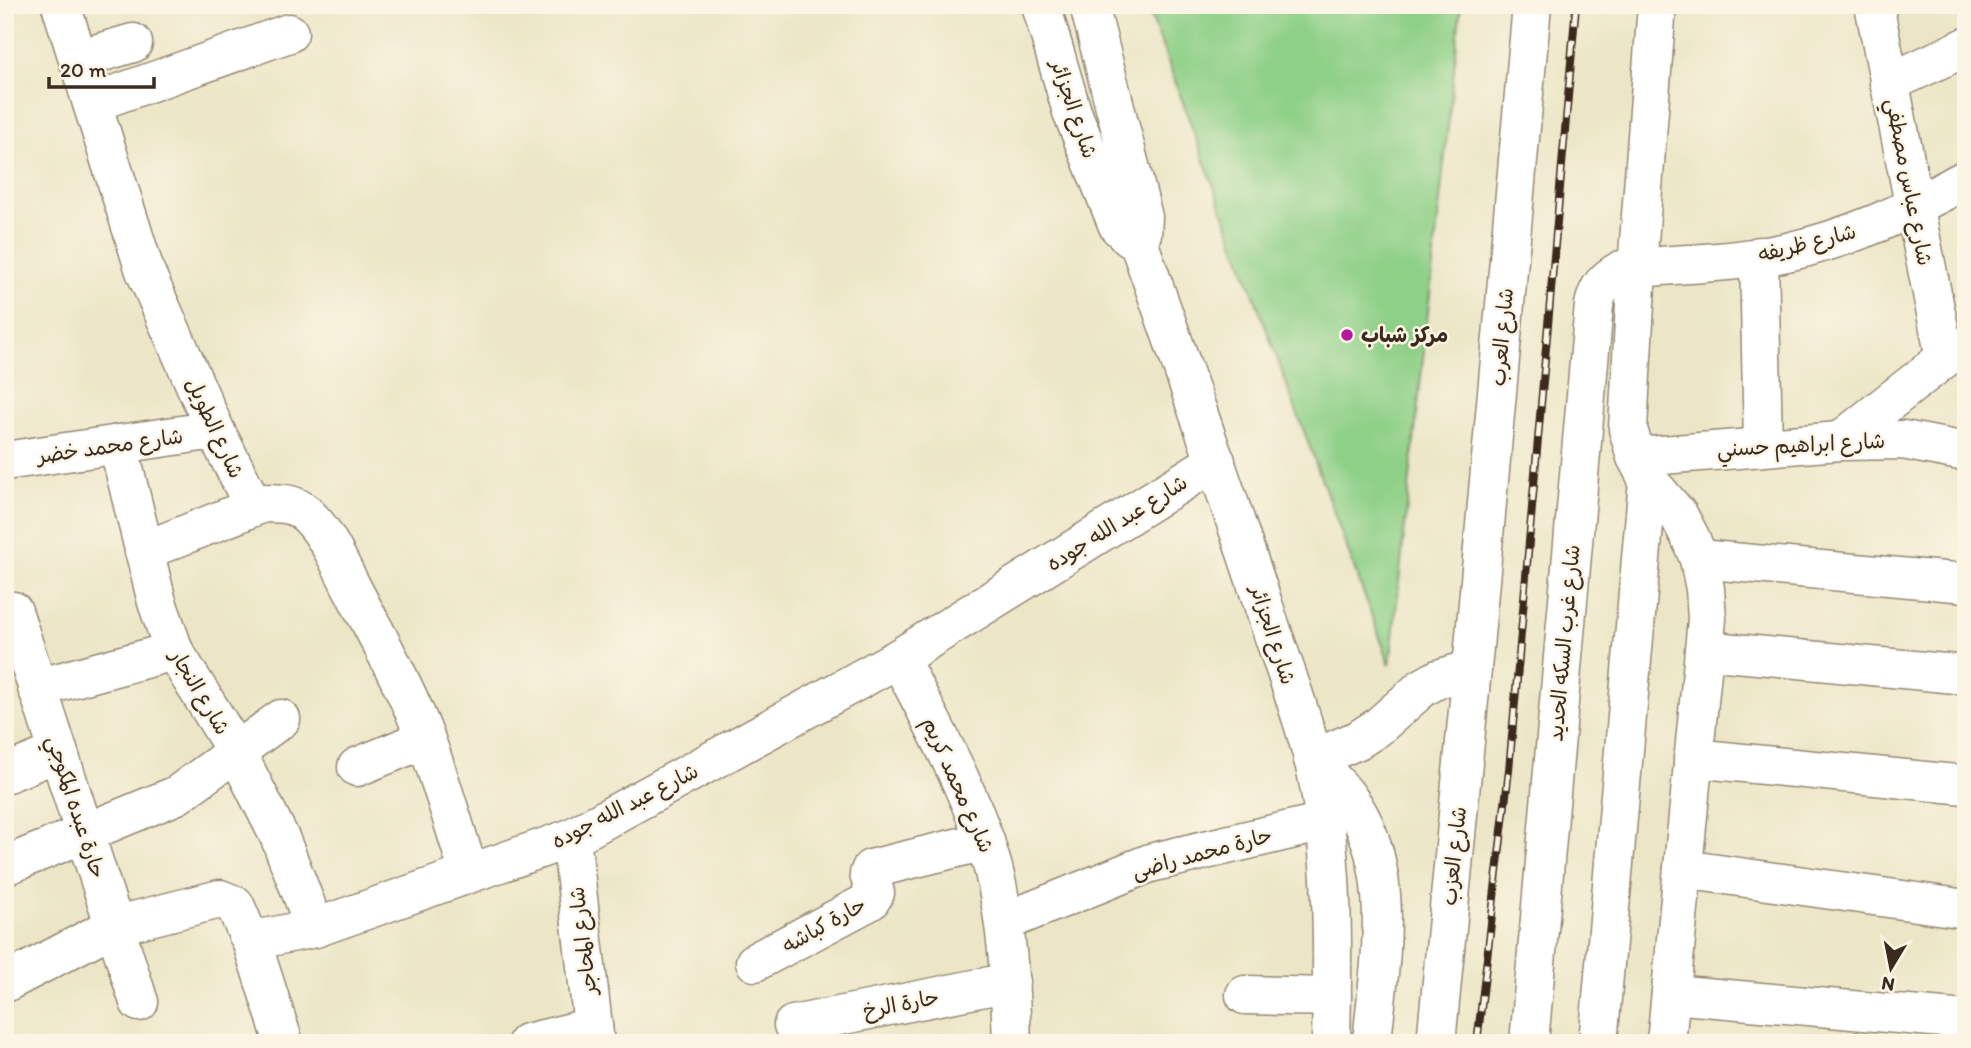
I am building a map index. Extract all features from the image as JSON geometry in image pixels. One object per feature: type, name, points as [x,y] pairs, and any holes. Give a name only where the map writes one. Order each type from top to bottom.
[{"type":"main road","name":"شارع الطويل","points":[[61,5],[145,271],[246,494],[261,504]]},
{"type":"main road","name":"شارع الجزائر","points":[[1041,5],[1072,112],[1118,226],[1130,238],[1138,241]]},
{"type":"main road","name":"شارع الجزائر","points":[[1088,5],[1143,217],[1142,234],[1138,241],[1216,461],[1313,759],[1324,822],[1329,880],[1331,1043]]},
{"type":"main road","name":"شارع العرب","points":[[1472,669],[1532,5]]},
{"type":"main road","points":[[1657,5],[1628,429],[1642,468],[1679,516],[1699,559],[1707,619],[1666,1043]]},
{"type":"main road","name":"شارع عباس مصطفي","points":[[1874,5],[1915,208],[1955,352]]},
{"type":"main road","points":[[92,103],[289,33]]},
{"type":"main road","points":[[78,59],[133,43]]},
{"type":"main road","points":[[1889,83],[1966,47]]},
{"type":"main road","name":"شارع ظريفه","points":[[1637,268],[1785,253],[1845,237],[1915,208],[1966,179]]},
{"type":"main road","points":[[1759,256],[1763,446]]},
{"type":"main road","name":"شارع غرب السكه الحديد","points":[[1529,1043],[1594,305],[1598,290],[1607,277],[1621,270],[1637,268]]},
{"type":"main road","points":[[1840,440],[1955,352]]},
{"type":"main road","name":"شارع محمد خضر","points":[[5,461],[215,430]]},
{"type":"main road","name":"شارع ابراهيم حسني","points":[[1642,468],[1763,446],[1840,440],[1903,440],[1966,453]]},
{"type":"main road","name":"شارع النجار","points":[[118,444],[157,602],[174,651],[236,751],[280,838],[315,928]]},
{"type":"main road","name":"شارع عبد الله جوده","points":[[250,937],[260,939],[315,928],[571,838],[899,658],[1216,461]]},
{"type":"main road","points":[[1598,1043],[1642,468]]},
{"type":"main road","points":[[144,551],[261,504],[289,504],[302,511],[331,547],[380,642],[425,739],[469,873]]},
{"type":"main road","points":[[1699,559],[1966,583]]},
{"type":"main road","name":"حارة عبده المكوجي","points":[[13,611],[23,671],[58,752],[139,1002]]},
{"type":"main road","points":[[1704,650],[1966,675]]},
{"type":"main road","points":[[23,671],[174,651]]},
{"type":"main road","name":"شارع محمد كريم","points":[[899,658],[958,776],[985,841],[1004,922],[1012,1043]]},
{"type":"main road","points":[[1371,1043],[1382,921],[1380,885],[1368,839],[1347,796],[1313,759],[1358,740],[1378,727],[1422,688],[1438,679],[1472,669]]},
{"type":"main road","name":"شارع العزب","points":[[1436,1043],[1472,669]]},
{"type":"main road","points":[[5,866],[177,796],[281,719]]},
{"type":"main road","points":[[357,767],[425,739]]},
{"type":"main road","points":[[5,774],[58,752]]},
{"type":"main road","points":[[1693,758],[1966,785]]},
{"type":"main road","name":"حارة محمد راضى","points":[[1004,922],[1150,863],[1324,822]]},
{"type":"main road","name":"شارع المحاجر","points":[[571,838],[594,1035]]},
{"type":"main road","name":"حارة كباشه","points":[[755,962],[870,901],[875,892],[869,874],[871,869],[985,841]]},
{"type":"main road","points":[[1683,869],[1966,909]]},
{"type":"main road","points":[[5,983],[114,926],[220,899],[235,905],[250,937],[284,1043]]},
{"type":"main road","name":"حارة الرخ","points":[[793,1025],[1010,982]]},
{"type":"main road","points":[[1245,995],[1332,997]]},
{"type":"main road","points":[[1671,995],[1966,1020]]},
{"type":"main road","points":[[527,1043],[594,1035]]},
{"type":"green space","name":"مركز شباب","points":[[1147,5],[1461,5],[1390,665]]},
{"type":"railway","points":[[1477,1043],[1509,770],[1576,5]]},
{"type":"place","name":"مركز شباب","points":[[1347,335]]}]
